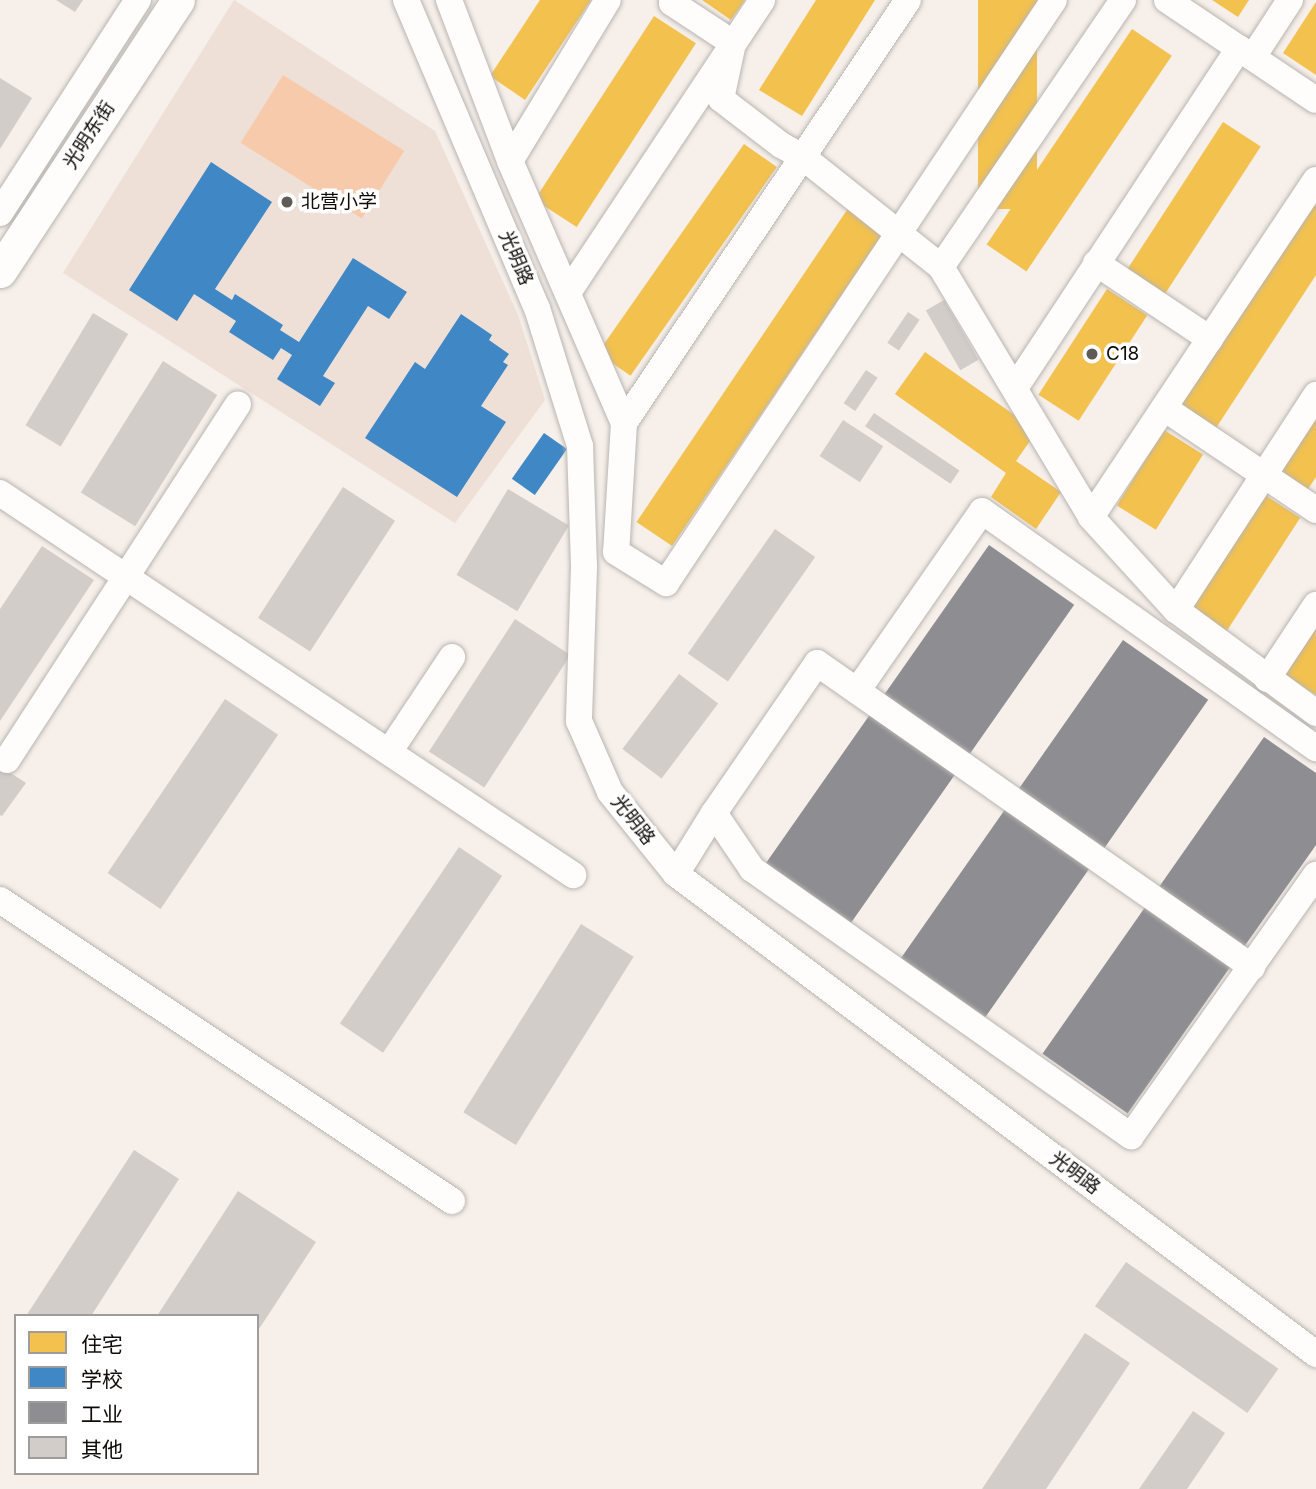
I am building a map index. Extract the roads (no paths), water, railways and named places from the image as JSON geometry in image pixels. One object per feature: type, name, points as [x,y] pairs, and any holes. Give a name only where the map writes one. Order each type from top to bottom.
[{"type":"main road","name":"光明东街","points":[[0,271],[178,0]]},
{"type":"street","points":[[0,213],[138,0]]},
{"type":"street","name":"光明路","points":[[406,0],[537,308],[580,446],[584,567],[579,722],[610,792],[676,874],[1316,1354]]},
{"type":"street","points":[[449,0],[510,160],[624,423],[616,552],[666,583],[1054,0]]},
{"type":"street","points":[[510,160],[608,0]]},
{"type":"street","points":[[673,0],[672,3],[733,44]]},
{"type":"street","points":[[569,291],[762,0]]},
{"type":"street","points":[[624,423],[908,0]]},
{"type":"street","points":[[941,267],[1123,0]]},
{"type":"street","points":[[1167,0],[1316,100]]},
{"type":"street","points":[[1015,388],[1096,263],[1246,52],[1290,0]]},
{"type":"street","points":[[733,44],[721,99],[804,158],[941,267],[1091,517],[1176,610],[1316,713]]},
{"type":"street","points":[[1091,517],[1316,180]]},
{"type":"street","points":[[1096,263],[1210,339]]},
{"type":"street","points":[[1176,610],[1316,395]]},
{"type":"street","points":[[7,760],[237,404]]},
{"type":"street","points":[[1164,408],[1316,510]]},
{"type":"street","points":[[0,493],[573,876]]},
{"type":"street","points":[[857,691],[982,511],[1316,748]]},
{"type":"street","points":[[1267,679],[1316,605]]},
{"type":"street","points":[[389,752],[452,657]]},
{"type":"street","points":[[676,874],[714,813],[817,663],[1252,967]]},
{"type":"street","points":[[714,813],[752,869],[1130,1136],[1316,875]]},
{"type":"street","points":[[0,900],[452,1201]]},
{"type":"place","name":"北营小学","points":[[287,202]]},
{"type":"place","name":"C18","points":[[1092,354]]}]
